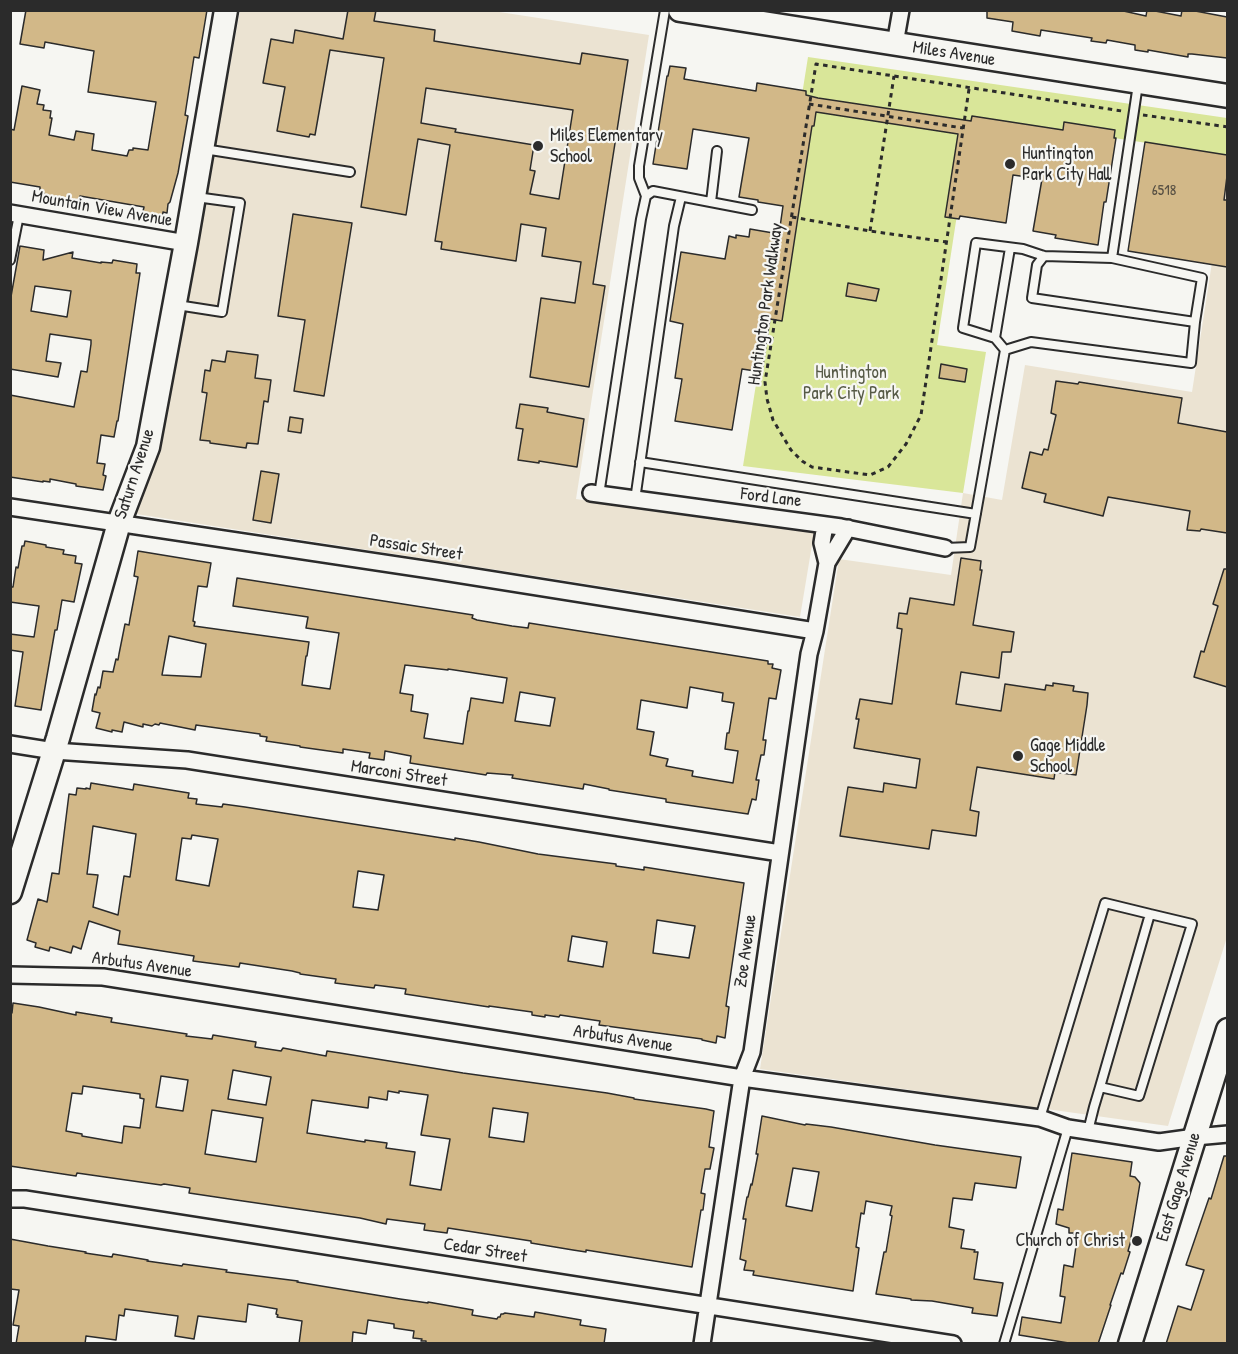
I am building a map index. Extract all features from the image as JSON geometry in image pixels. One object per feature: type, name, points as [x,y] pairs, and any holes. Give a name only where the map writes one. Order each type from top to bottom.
[{"type":"street","name":"Saturn Avenue","points":[[10,892],[54,751],[119,523],[148,447],[226,10]]},
{"type":"street","name":"Miles Avenue","points":[[680,10],[1227,96]]},
{"type":"street","points":[[895,45],[901,10]]},
{"type":"street","name":"Mountain View Avenue","points":[[15,214],[186,243]]},
{"type":"street","name":"Ford Lane","points":[[595,494],[848,528],[945,548]]},
{"type":"street","name":"Passaic Street","points":[[10,507],[815,631]]},
{"type":"street","name":"Zoe Avenue","points":[[825,525],[822,543],[827,563]]},
{"type":"street","name":"Zoe Avenue","points":[[702,1344],[742,1078],[752,1052],[809,654],[827,563],[848,528]]},
{"type":"street","name":"Marconi Street","points":[[10,744],[54,751],[187,759],[780,853]]},
{"type":"street","name":"Arbutus Avenue","points":[[10,975],[103,977],[742,1078],[1040,1118],[1068,1128],[1159,1142],[1227,1134]]},
{"type":"street","name":"East Gage Avenue","points":[[1130,1344],[1227,1030]]},
{"type":"street","name":"Cedar Street","points":[[10,1199],[25,1199],[953,1344]]},
{"type":"lane","points":[[595,494],[646,196],[639,178],[639,166],[665,10]]},
{"type":"lane","points":[[1112,258],[1138,82]]},
{"type":"lane","points":[[203,148],[350,172]]},
{"type":"lane","points":[[711,202],[717,151]]},
{"type":"lane","points":[[646,196],[653,191],[752,210]]},
{"type":"lane","points":[[175,305],[222,312],[240,202],[194,196]]},
{"type":"lane","points":[[635,500],[674,226],[681,197]]},
{"type":"lane","points":[[10,260],[15,214]]},
{"type":"lane","points":[[945,548],[970,548],[1005,350],[995,338],[963,328],[976,243],[1023,249],[1044,256],[1112,258],[1202,278],[1191,363],[1031,342],[1005,350]]},
{"type":"lane","points":[[995,338],[1011,248]]},
{"type":"lane","points":[[1044,256],[1037,265],[1032,298],[1195,322]]},
{"type":"lane","points":[[640,462],[976,513]]},
{"type":"lane","points":[[1040,1118],[1105,903],[1192,924],[1139,1096],[1100,1086]]},
{"type":"lane","points":[[1088,1131],[1150,914]]},
{"type":"lane","points":[[1004,1344],[1068,1128]]},
{"type":"path","name":"Huntington Park Walkway","points":[[969,89],[921,415],[897,458],[888,467],[870,475],[812,467],[801,461],[791,450],[773,420],[765,382],[816,64],[1227,127]]},
{"type":"path","points":[[870,231],[894,76]]},
{"type":"path","points":[[809,104],[963,128]]},
{"type":"path","points":[[792,216],[870,231],[947,242]]},
{"type":"shaded area","points":[[240,11],[493,11],[649,35],[576,499],[814,533],[800,617],[136,514],[166,418]]},
{"type":"shaded area","name":"Gage Middle School","points":[[1227,165],[1227,937],[1168,1126],[760,1069],[839,559],[951,575],[963,493],[1002,500],[1025,365],[1192,392]]},
{"type":"green space","name":"Huntington Park City Park","points":[[808,57],[1227,118],[1227,155],[1114,138],[1115,130],[1065,122],[1063,132],[1054,128],[972,117],[937,345],[986,352],[963,493],[743,466]]},
{"type":"building","points":[[26,10],[207,10],[199,58],[194,57],[185,115],[188,116],[178,173],[167,213],[163,212],[162,220],[142,216],[144,207],[80,196],[78,204],[44,196],[44,193],[40,192],[40,187],[10,182],[10,129],[14,130],[22,86],[40,90],[37,104],[44,105],[43,110],[51,111],[49,135],[74,140],[76,131],[94,134],[92,150],[127,156],[129,150],[133,148],[148,150],[156,102],[88,92],[94,51],[45,42],[44,48],[20,44]]},
{"type":"building","points":[[348,10],[376,10],[374,21],[435,30],[434,41],[580,64],[582,53],[628,60],[593,284],[605,286],[589,387],[530,377],[541,298],[575,303],[581,262],[542,256],[546,228],[521,224],[516,261],[441,249],[442,242],[435,241],[450,145],[418,139],[406,215],[361,207],[384,58],[330,50],[315,135],[310,134],[309,137],[277,131],[285,87],[263,83],[271,39],[293,43],[295,30],[343,39]],"holes":[[[426,88],[573,110],[559,199],[530,194],[535,171],[530,170],[534,145],[455,132],[456,129],[421,123]]]},
{"type":"building","points":[[987,10],[1119,10],[1146,16],[1147,10],[1150,10],[1181,16],[1182,10],[1190,10],[1227,17],[1227,58],[1192,54],[1188,54],[1188,57],[1148,50],[1148,52],[1135,50],[1135,45],[1107,40],[1106,43],[1091,41],[1092,38],[1041,30],[1040,36],[1012,31],[1013,22],[987,18]]},
{"type":"building","points":[[670,66],[686,68],[684,79],[756,91],[757,83],[806,91],[806,95],[818,98],[971,121],[972,116],[1063,130],[1064,122],[1115,130],[1114,138],[1116,138],[1098,245],[1055,238],[1056,235],[1033,231],[1042,179],[1013,175],[1006,223],[960,216],[959,219],[945,217],[958,134],[816,112],[782,321],[770,319],[762,372],[742,369],[732,430],[675,421],[682,379],[675,378],[683,324],[670,321],[681,252],[725,259],[729,236],[749,237],[750,229],[779,234],[783,206],[739,197],[749,138],[693,129],[687,169],[653,164]]},
{"type":"building","points":[[1145,142],[1227,155],[1224,200],[1227,200],[1227,267],[1128,251]]},
{"type":"building","points":[[293,214],[352,223],[324,396],[294,391],[305,320],[278,316]]},
{"type":"building","points":[[20,246],[44,250],[43,260],[73,252],[72,258],[101,263],[112,263],[113,260],[137,264],[136,273],[140,273],[118,421],[114,437],[101,435],[97,463],[105,464],[103,475],[106,476],[103,490],[50,479],[50,482],[43,482],[10,477],[10,395],[74,407],[81,371],[87,372],[91,340],[50,334],[46,361],[61,363],[58,377],[10,369],[10,302]],"holes":[[[35,286],[71,291],[67,317],[31,311]]]},
{"type":"building","points":[[848,283],[879,289],[876,301],[846,296]]},
{"type":"building","points":[[227,351],[258,355],[255,378],[271,380],[268,402],[264,401],[258,444],[247,443],[246,448],[200,440],[207,393],[202,392],[205,370],[210,371],[212,360],[225,362]]},
{"type":"building","points":[[941,364],[967,369],[965,382],[939,378]]},
{"type":"building","points":[[1056,381],[1078,384],[1079,382],[1182,398],[1178,423],[1227,432],[1227,533],[1201,529],[1200,531],[1187,530],[1190,511],[1108,497],[1103,516],[1044,502],[1046,494],[1022,488],[1030,452],[1042,455],[1044,449],[1048,450],[1056,415],[1051,413]]},
{"type":"building","points":[[520,404],[548,408],[547,412],[584,419],[577,467],[518,460],[523,429],[516,428]]},
{"type":"building","points":[[290,417],[303,419],[301,433],[288,431]]},
{"type":"building","points":[[261,471],[279,474],[271,523],[253,520]]},
{"type":"building","points":[[25,541],[64,550],[63,554],[76,556],[75,563],[82,564],[74,602],[62,600],[41,710],[15,706],[23,652],[10,650],[10,634],[34,637],[39,606],[10,602],[10,587],[13,587],[16,567],[18,568]]},
{"type":"building","points":[[138,551],[211,563],[207,587],[198,586],[194,626],[309,642],[302,685],[330,689],[339,633],[306,628],[308,617],[233,606],[237,578],[473,615],[472,618],[477,620],[512,626],[528,628],[529,623],[768,661],[768,664],[773,664],[772,668],[781,670],[776,699],[769,698],[763,740],[766,740],[764,755],[761,755],[756,780],[759,780],[756,800],[752,799],[748,814],[666,802],[666,799],[584,784],[583,789],[512,778],[513,775],[487,773],[486,775],[410,763],[411,756],[385,751],[384,760],[369,758],[370,753],[343,749],[343,753],[300,747],[266,741],[267,737],[260,736],[260,734],[196,725],[195,730],[160,723],[152,726],[143,724],[143,727],[124,722],[122,732],[96,728],[100,713],[92,711],[95,694],[98,687],[100,688],[103,671],[113,672],[116,659],[118,660],[125,624],[129,625],[138,577],[134,576]],"holes":[[[169,636],[206,644],[201,677],[162,675]],[[405,665],[507,678],[503,703],[471,698],[463,744],[424,738],[428,714],[411,711],[413,695],[400,693]],[[690,687],[723,693],[722,701],[734,703],[725,749],[738,751],[733,783],[692,776],[693,771],[666,766],[668,759],[650,755],[654,732],[637,729],[641,700],[687,708]],[[520,692],[555,698],[550,726],[515,721]]]},
{"type":"building","points":[[961,558],[981,561],[980,570],[982,570],[973,625],[1014,632],[1011,652],[1002,652],[999,678],[961,672],[956,704],[1001,711],[1005,684],[1045,690],[1046,685],[1053,686],[1053,683],[1074,686],[1073,691],[1088,693],[1076,775],[1055,772],[1054,779],[977,767],[970,810],[979,812],[976,836],[932,830],[929,849],[840,836],[848,787],[883,792],[884,783],[916,788],[920,759],[854,748],[859,719],[856,719],[860,699],[892,704],[902,629],[897,628],[899,613],[907,614],[910,598],[954,605]]},
{"type":"building","points":[[1224,569],[1227,569],[1227,687],[1194,677],[1218,606],[1213,604]]},
{"type":"building","points":[[91,783],[133,790],[134,784],[189,793],[188,798],[197,799],[196,804],[245,807],[455,840],[455,838],[538,854],[616,864],[616,866],[644,870],[644,867],[744,883],[726,1006],[729,1007],[725,1038],[717,1036],[716,1043],[702,1039],[599,1025],[600,1021],[560,1015],[559,1017],[545,1015],[545,1017],[532,1015],[532,1012],[405,994],[406,989],[335,983],[336,979],[292,971],[240,963],[239,967],[193,961],[194,956],[118,944],[120,931],[89,921],[81,949],[73,946],[71,953],[50,947],[49,951],[35,947],[36,943],[27,940],[38,899],[47,902],[52,873],[59,874],[69,794],[76,795],[77,788],[90,789]],"holes":[[[93,826],[136,834],[130,877],[124,876],[118,915],[93,907],[98,875],[87,874]],[[192,835],[218,839],[209,886],[176,880],[182,838],[191,839]],[[358,871],[384,875],[378,910],[353,907]],[[657,920],[695,926],[689,958],[653,953]],[[572,936],[607,942],[603,967],[568,961]]]},
{"type":"building","points":[[13,1003],[76,1015],[76,1012],[112,1018],[111,1022],[187,1034],[186,1036],[212,1039],[213,1035],[256,1042],[255,1047],[281,1051],[283,1048],[326,1056],[327,1051],[714,1111],[709,1147],[714,1148],[710,1169],[705,1169],[701,1193],[705,1194],[703,1210],[701,1210],[692,1267],[586,1250],[586,1252],[573,1250],[448,1228],[447,1233],[424,1230],[425,1224],[387,1219],[386,1224],[360,1218],[189,1193],[190,1188],[164,1184],[77,1173],[76,1176],[10,1166],[10,1013],[12,1013]],"holes":[[[233,1070],[271,1077],[266,1105],[228,1099]],[[161,1076],[188,1080],[183,1111],[156,1107]],[[83,1086],[140,1094],[140,1098],[144,1099],[140,1128],[124,1126],[122,1143],[66,1131],[72,1093],[82,1094]],[[388,1091],[428,1095],[421,1135],[450,1139],[441,1190],[410,1185],[415,1152],[386,1148],[387,1143],[307,1133],[312,1100],[368,1108],[369,1097],[387,1100]],[[493,1108],[528,1113],[524,1142],[489,1137]],[[212,1110],[263,1118],[256,1162],[205,1154]]]},
{"type":"building","points":[[762,1116],[805,1125],[831,1127],[1021,1157],[1016,1188],[975,1183],[972,1200],[953,1198],[949,1227],[964,1230],[961,1248],[978,1252],[974,1279],[1003,1283],[997,1316],[972,1313],[973,1308],[876,1294],[884,1252],[886,1252],[892,1206],[866,1201],[864,1214],[861,1213],[856,1247],[859,1248],[853,1291],[753,1275],[754,1271],[744,1270],[746,1261],[740,1259],[746,1219],[743,1219],[752,1185],[758,1154],[756,1154]],"holes":[[[793,1168],[819,1172],[812,1211],[786,1206]]]},
{"type":"building","points":[[1072,1153],[1132,1162],[1130,1176],[1135,1177],[1140,1183],[1128,1251],[1130,1252],[1098,1344],[1075,1344],[1019,1335],[1022,1317],[1061,1323],[1065,1297],[1060,1296],[1064,1265],[1073,1267],[1077,1239],[1073,1239],[1074,1233],[1069,1233],[1069,1228],[1056,1224],[1058,1209],[1063,1210]]},
{"type":"building","points":[[1224,1156],[1227,1156],[1227,1344],[1166,1344],[1178,1306],[1191,1310],[1204,1270],[1186,1265],[1209,1198],[1211,1199]]},
{"type":"building","points":[[10,1239],[85,1253],[112,1257],[113,1254],[182,1266],[183,1264],[227,1270],[226,1272],[428,1302],[473,1310],[472,1315],[497,1319],[505,1313],[534,1317],[535,1312],[581,1320],[580,1325],[606,1329],[604,1344],[426,1344],[426,1341],[421,1341],[422,1339],[413,1338],[414,1331],[394,1328],[394,1324],[368,1320],[366,1334],[353,1332],[352,1344],[299,1344],[302,1321],[277,1317],[277,1309],[248,1304],[246,1322],[198,1316],[194,1339],[175,1336],[178,1316],[125,1309],[124,1316],[119,1315],[116,1340],[86,1336],[85,1344],[16,1344],[19,1326],[13,1325],[19,1290],[10,1289]]},
{"type":"place","name":"Miles Elementary School","points":[[538,146]]},
{"type":"place","name":"Huntington Park City Hall","points":[[1010,164]]},
{"type":"place","name":"Gage Middle School","points":[[1018,756]]},
{"type":"place","name":"Church of Christ","points":[[1137,1241]]}]
